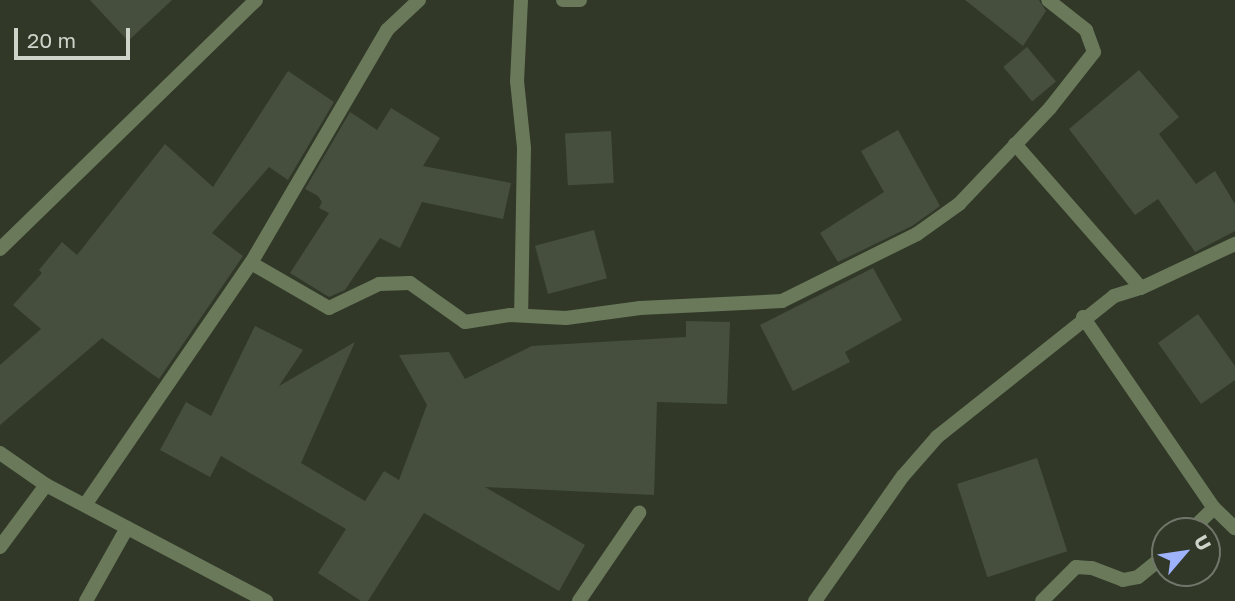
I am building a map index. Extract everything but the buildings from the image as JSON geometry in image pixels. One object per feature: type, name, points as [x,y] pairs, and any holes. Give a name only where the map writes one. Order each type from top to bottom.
[{"type":"street","points":[[0,249],[256,0]]},
{"type":"street","points":[[85,505],[251,263],[387,30],[419,0]]},
{"type":"street","points":[[521,0],[517,82],[524,148],[521,314]]},
{"type":"street","points":[[563,0],[580,0]]},
{"type":"street","points":[[251,263],[329,308],[379,284],[397,281],[427,292],[460,321],[521,314],[566,318],[640,308],[782,301],[917,234],[959,204],[1058,99],[1094,52],[1086,30],[1048,0]]},
{"type":"street","points":[[1014,144],[1140,289]]},
{"type":"street","points":[[815,601],[903,476],[937,438],[1083,317],[1114,296],[1140,289],[1235,244]]},
{"type":"street","points":[[1083,317],[1213,508],[1235,528]]},
{"type":"street","points":[[0,453],[46,485],[266,601]]},
{"type":"street","points":[[0,547],[46,485]]},
{"type":"street","points":[[1204,517],[1213,508]]},
{"type":"street","points":[[579,601],[639,513]]},
{"type":"street","points":[[86,601],[127,528]]},
{"type":"street","points":[[1042,601],[1076,567],[1092,568],[1123,580],[1138,577],[1151,566]]}]
